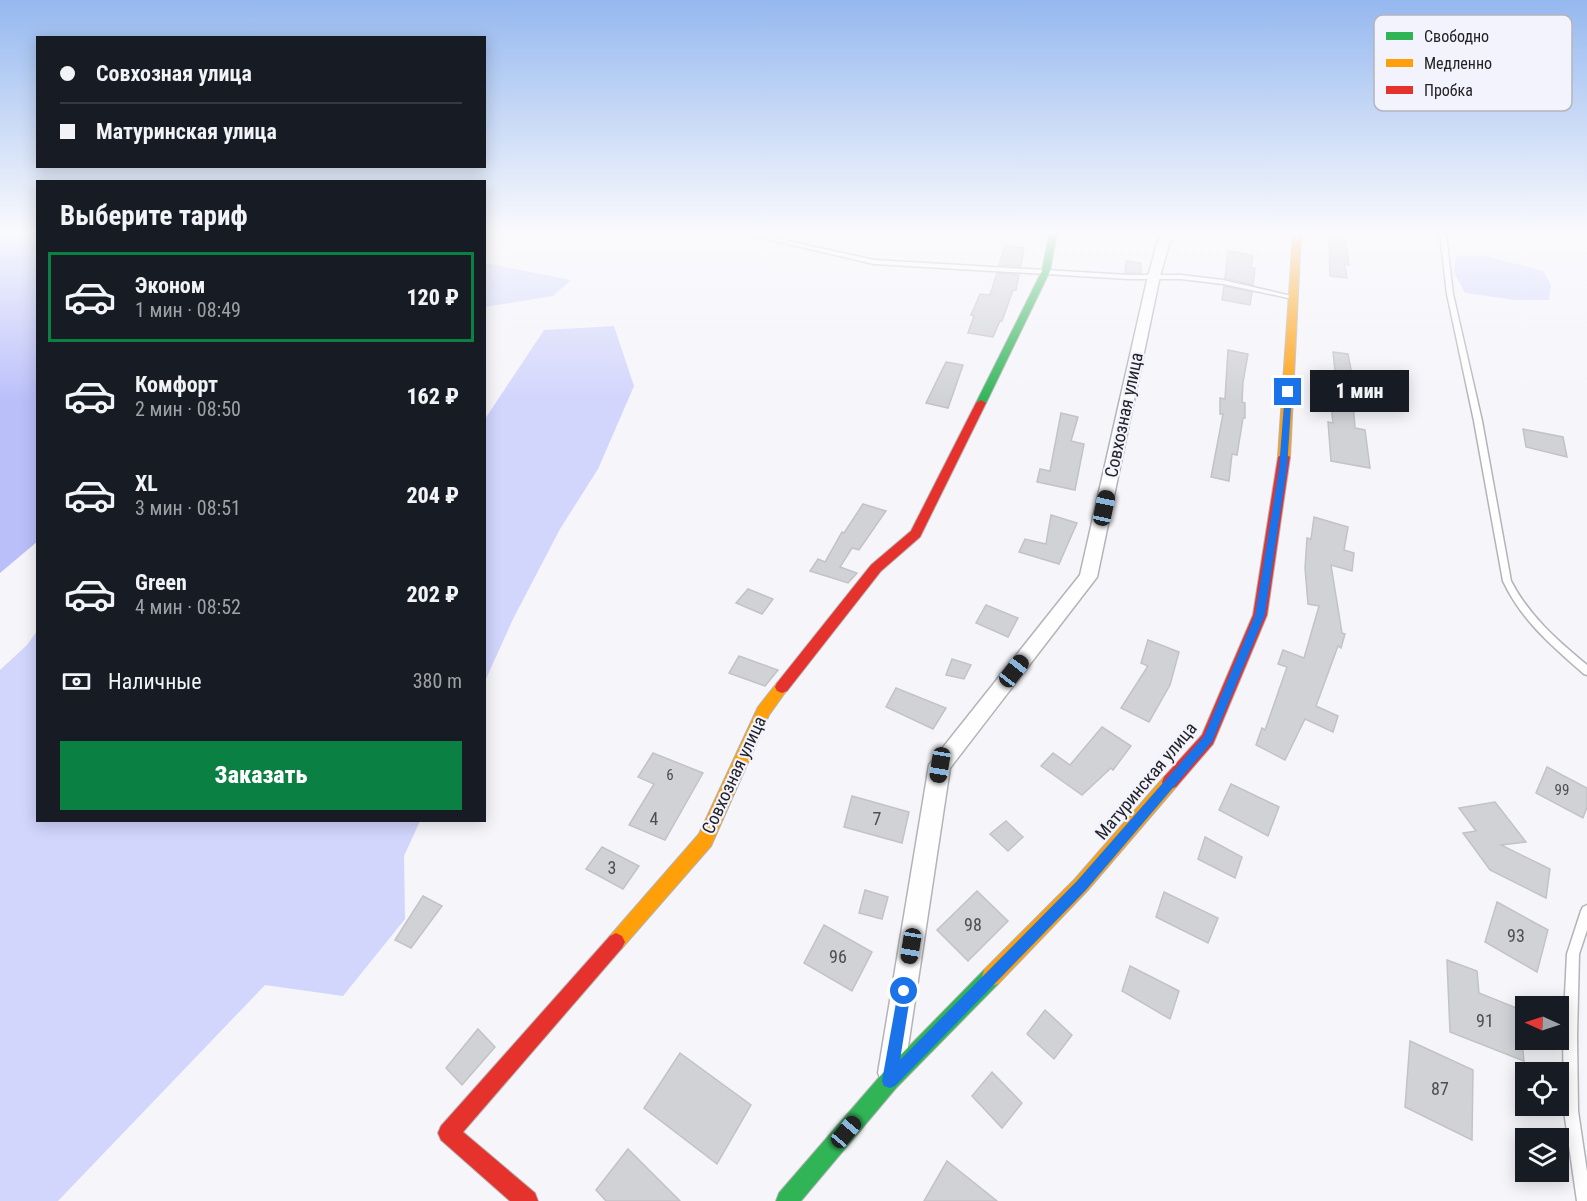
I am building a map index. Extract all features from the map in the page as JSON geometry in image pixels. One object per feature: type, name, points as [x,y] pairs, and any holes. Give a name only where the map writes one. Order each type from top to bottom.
[{"type":"street","name":"Совхозная улица","points":[[527,1201],[448,1133],[705,840],[763,711],[876,568],[916,534],[1037,290]]},
{"type":"street","name":"Совхозная улица","points":[[890,1081],[940,765],[1088,577],[1151,290]]},
{"type":"street","name":"Матуринская улица","points":[[787,1201],[890,1081],[1082,885],[1208,739],[1260,615],[1283,468],[1293,290]]},
{"type":"lane","points":[[1261,290],[1293,297]]},
{"type":"lane","points":[[1450,290],[1478,421],[1507,581],[1523,613],[1587,671]]},
{"type":"lane","points":[[1584,1201],[1571,1111],[1570,1036],[1573,954],[1587,911]]},
{"type":"shaded area","points":[[0,290],[36,290],[36,543],[0,573]]},
{"type":"shaded area","points":[[486,290],[560,290],[553,296],[486,307]]},
{"type":"shaded area","points":[[1463,290],[1550,290],[1549,300],[1515,300],[1465,293]]},
{"type":"shaded area","points":[[614,326],[634,386],[598,469],[560,529],[513,619],[486,679],[486,417],[544,330]]},
{"type":"shaded area","points":[[36,632],[36,822],[420,822],[404,856],[405,919],[343,996],[265,985],[58,1201],[0,1201],[0,670],[27,645]]},
{"type":"building","points":[[992,290],[1013,290],[1002,321],[993,337],[968,333],[974,316],[971,315],[980,294],[990,295]]},
{"type":"building","points":[[1223,290],[1252,292],[1250,305],[1222,300]]},
{"type":"building","points":[[1228,350],[1248,354],[1242,402],[1245,403],[1245,418],[1243,418],[1237,455],[1232,454],[1229,481],[1211,477],[1223,414],[1220,414],[1220,398],[1225,399]]},
{"type":"building","points":[[1333,352],[1348,354],[1355,391],[1352,391],[1355,428],[1365,430],[1370,468],[1331,461],[1328,422],[1333,423],[1330,397],[1338,398]]},
{"type":"building","points":[[946,362],[963,365],[948,408],[926,403]]},
{"type":"building","points":[[1061,413],[1078,417],[1071,441],[1084,444],[1075,490],[1037,482],[1040,469],[1050,471]]},
{"type":"building","points":[[1523,429],[1563,437],[1567,457],[1526,447]]},
{"type":"building","points":[[863,504],[886,511],[859,550],[852,548],[840,567],[857,573],[848,583],[810,571],[818,559],[825,562],[842,532],[844,533]]},
{"type":"building","points":[[1051,515],[1077,523],[1059,564],[1019,552],[1025,539],[1046,544]]},
{"type":"building","points":[[1314,517],[1348,527],[1344,550],[1354,553],[1352,571],[1331,565],[1342,633],[1345,634],[1341,648],[1338,646],[1316,706],[1338,716],[1333,732],[1305,719],[1285,760],[1256,745],[1262,728],[1265,730],[1287,667],[1278,664],[1283,650],[1304,658],[1319,606],[1308,604],[1305,568],[1307,538],[1311,539]]},
{"type":"building","points":[[748,589],[773,599],[762,614],[736,603]]},
{"type":"building","points":[[986,605],[1018,618],[1008,637],[976,623]]},
{"type":"building","points":[[1148,640],[1179,652],[1170,685],[1149,722],[1121,708],[1148,666],[1141,663]]},
{"type":"building","points":[[739,656],[778,670],[765,686],[729,673]]},
{"type":"building","points":[[952,659],[971,665],[964,679],[946,675]]},
{"type":"building","points":[[896,688],[946,708],[933,729],[886,707]]},
{"type":"building","points":[[1102,727],[1131,746],[1113,770],[1111,768],[1082,795],[1041,766],[1053,753],[1070,765]]},
{"type":"building","points":[[653,753],[703,773],[665,840],[629,825],[654,784],[638,777]]},
{"type":"building","points":[[1547,767],[1587,788],[1587,807],[1583,818],[1536,793]]},
{"type":"building","points":[[1231,784],[1279,807],[1268,836],[1219,810]]},
{"type":"building","points":[[852,796],[909,812],[902,843],[844,827]]},
{"type":"building","points":[[1495,802],[1526,842],[1501,845],[1550,869],[1546,898],[1490,870],[1463,833],[1476,831],[1459,808]]},
{"type":"building","points":[[1006,821],[1023,837],[1008,851],[990,834]]},
{"type":"building","points":[[1205,837],[1242,857],[1235,878],[1198,859]]},
{"type":"building","points":[[602,847],[639,866],[623,889],[586,869]]},
{"type":"building","points":[[865,890],[888,897],[882,919],[859,913]]},
{"type":"building","points":[[977,891],[1008,921],[968,961],[937,930]]},
{"type":"building","points":[[1164,892],[1218,918],[1208,943],[1156,917]]},
{"type":"building","points":[[423,896],[442,906],[411,948],[395,940]]},
{"type":"building","points":[[1497,902],[1548,930],[1537,972],[1485,942]]},
{"type":"building","points":[[824,925],[872,952],[852,991],[804,963]]},
{"type":"building","points":[[1447,960],[1477,971],[1479,993],[1515,1007],[1515,1050],[1523,1050],[1524,1061],[1450,1032]]},
{"type":"building","points":[[1130,966],[1179,991],[1170,1019],[1122,991]]},
{"type":"building","points":[[1045,1010],[1072,1035],[1054,1059],[1027,1034]]},
{"type":"building","points":[[478,1029],[495,1047],[462,1085],[446,1068]]},
{"type":"building","points":[[1410,1041],[1473,1070],[1472,1140],[1405,1107]]},
{"type":"building","points":[[680,1053],[751,1105],[717,1164],[644,1108]]},
{"type":"building","points":[[992,1072],[1022,1103],[1002,1128],[972,1096]]},
{"type":"building","points":[[628,1149],[680,1201],[606,1201],[596,1190]]},
{"type":"building","points":[[947,1161],[997,1201],[924,1201]]},
{"type":"traffic: fast","points":[[981,403],[1037,290]]},
{"type":"traffic: fast","points":[[787,1201],[889,1081],[991,977]]},
{"type":"traffic: slow","points":[[1284,457],[1294,290]]},
{"type":"traffic: slow","points":[[616,942],[705,840],[763,711],[782,687]]},
{"type":"traffic: slow","points":[[991,977],[1081,885],[1170,782]]},
{"type":"traffic: jam","points":[[782,687],[876,568],[916,534],[981,403]]},
{"type":"traffic: jam","points":[[1170,782],[1208,739],[1260,615],[1284,457]]},
{"type":"traffic: jam","points":[[527,1201],[448,1133],[616,942]]},
{"type":"route","points":[[904,991],[890,1081],[1082,885],[1208,739],[1260,615],[1283,468],[1288,392]]}]
